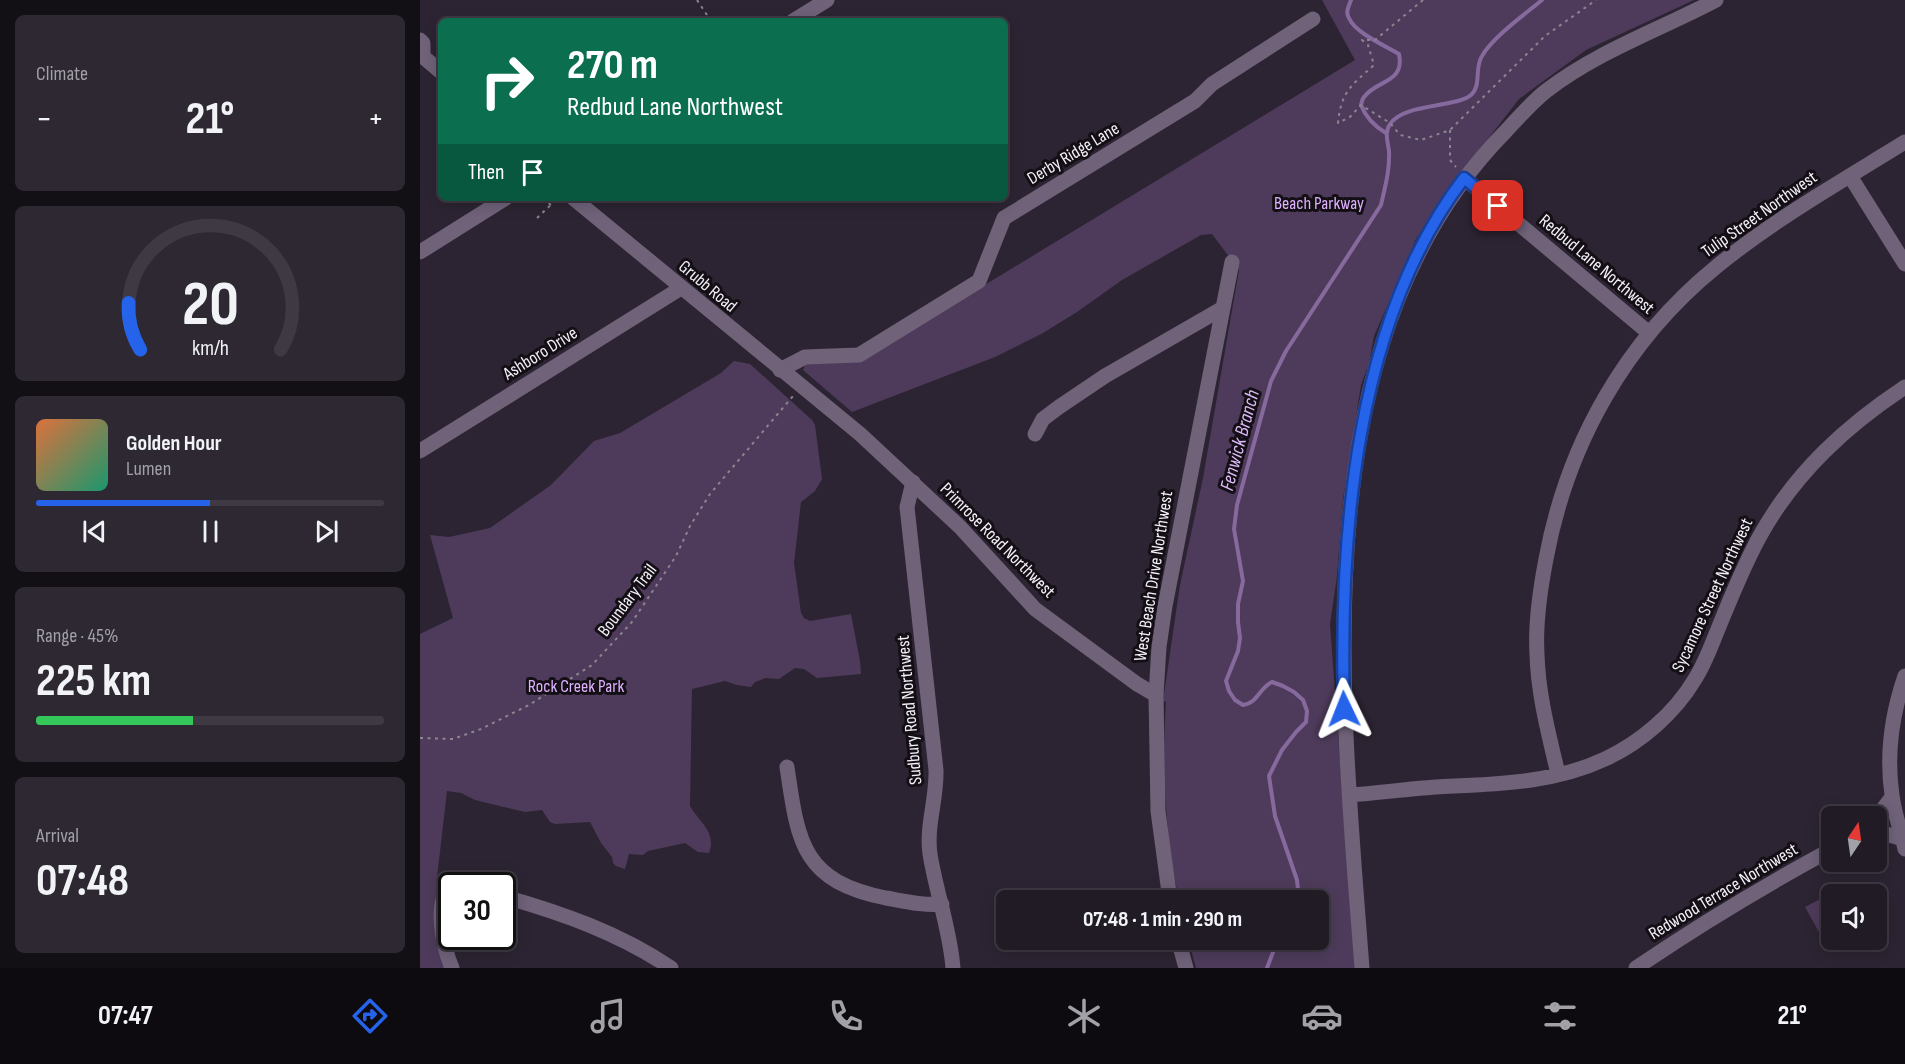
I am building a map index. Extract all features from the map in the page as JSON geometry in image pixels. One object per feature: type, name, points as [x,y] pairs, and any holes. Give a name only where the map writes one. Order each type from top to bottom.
[{"type":"street","points":[[798,18],[826,0]]},
{"type":"street","points":[[1362,968],[1344,687],[1344,600],[1352,505],[1361,439],[1374,374],[1394,308],[1423,244],[1464,178],[1489,148],[1544,93],[1571,73],[1621,44],[1716,0]]},
{"type":"street","name":"Derby Ridge Lane","points":[[780,370],[805,357],[859,355],[979,281],[1004,218],[1195,101],[1212,84],[1313,19]]},
{"type":"street","points":[[421,51],[438,69]]},
{"type":"street","name":"Tulip Street Northwest","points":[[1558,774],[1540,691],[1537,654],[1539,600],[1549,541],[1564,484],[1589,427],[1619,373],[1649,333],[1684,295],[1731,255],[1905,142]]},
{"type":"street","points":[[1850,176],[1905,264]]},
{"type":"street","name":"Redbud Lane Northwest","points":[[1464,178],[1649,333]]},
{"type":"street","points":[[420,252],[501,201]]},
{"type":"street","name":"Grubb Road","points":[[577,201],[820,402]]},
{"type":"street","name":"West Beach Drive Northwest","points":[[1168,890],[1157,803],[1156,695],[1159,647],[1166,600],[1232,262]]},
{"type":"street","name":"Ashboro Drive","points":[[420,451],[681,288]]},
{"type":"street","points":[[1035,434],[1043,419],[1068,400],[1223,308]]},
{"type":"street","name":"Sycamore Street Northwest","points":[[1350,795],[1515,783],[1558,774],[1603,760],[1650,730],[1689,689],[1702,666],[1752,551],[1781,502],[1803,472],[1833,441],[1866,414],[1905,387]]},
{"type":"street","name":"Primrose Road Northwest","points":[[820,402],[860,434],[960,527],[1035,609],[1137,684],[1156,695]]},
{"type":"street","name":"Sudbury Road Northwest","points":[[913,482],[907,507],[936,771],[936,794],[930,828],[930,853],[949,938],[953,968]]},
{"type":"street","points":[[1904,844],[1892,797],[1889,767],[1891,737],[1905,676]]},
{"type":"street","points":[[787,767],[797,828],[810,856],[825,874],[844,886],[864,893],[917,903],[942,904]]},
{"type":"street","points":[[1885,806],[1892,797]]},
{"type":"street","points":[[1887,836],[1904,844]]},
{"type":"street","name":"Redwood Terrace Northwest","points":[[1636,968],[1761,888],[1821,855]]},
{"type":"street","points":[[516,900],[576,919],[639,948],[671,968]]},
{"type":"street","points":[[446,950],[452,968]]},
{"type":"street","points":[[1181,950],[1186,968]]},
{"type":"path","points":[[697,0],[709,18]]},
{"type":"path","points":[[1423,0],[1375,40],[1362,40],[1368,45],[1374,65],[1349,87],[1340,104],[1338,123],[1350,117],[1360,105],[1390,123],[1400,135],[1421,140],[1450,130],[1545,36],[1596,0]]},
{"type":"path","points":[[1450,130],[1450,160],[1464,178]]},
{"type":"path","points":[[546,201],[551,205]]},
{"type":"path","points":[[537,218],[555,201]]},
{"type":"path","name":"Boundary Trail","points":[[420,738],[453,739],[481,729],[529,705],[592,665],[632,622],[676,556],[690,526],[710,494],[794,395]]},
{"type":"green space","name":"Beach Parkway","points":[[1322,0],[1694,0],[1586,50],[1519,99],[1443,197],[1416,239],[1374,336],[1369,363],[1361,385],[1343,499],[1337,576],[1330,624],[1355,968],[1196,968],[1191,950],[1329,950],[1329,890],[1177,890],[1170,851],[1164,751],[1166,702],[1163,701],[1180,585],[1203,478],[1239,270],[1212,234],[1201,235],[1122,280],[1043,333],[995,357],[852,412],[803,370],[806,363],[858,362],[1355,60]]},
{"type":"green space","name":"Rock Creek Park","points":[[734,361],[750,364],[815,425],[822,479],[815,491],[801,502],[794,563],[801,613],[810,621],[851,614],[861,674],[817,678],[804,669],[795,668],[779,679],[765,678],[755,682],[751,687],[725,681],[692,689],[690,806],[709,833],[711,846],[709,853],[698,852],[685,843],[648,851],[643,855],[629,854],[625,869],[613,863],[612,857],[601,843],[590,822],[555,824],[550,822],[542,810],[525,812],[447,791],[436,886],[437,947],[446,968],[420,968],[420,634],[453,618],[430,535],[449,537],[490,528],[551,485],[594,441],[620,433],[721,373]]},
{"type":"green space","points":[[1821,899],[1821,936],[1805,907]]},
{"type":"waterway","points":[[1351,0],[1347,14],[1352,24],[1364,34],[1399,54],[1398,71],[1389,80],[1370,91],[1363,98],[1361,105],[1371,121],[1386,133]]},
{"type":"waterway","name":"Fenwick Branch","points":[[1298,890],[1297,880],[1275,816],[1269,776],[1282,750],[1306,722],[1307,711],[1303,700],[1294,692],[1272,682],[1252,701],[1243,705],[1235,700],[1226,681],[1238,651],[1240,638],[1238,604],[1243,581],[1234,529],[1237,505],[1271,381],[1286,351],[1381,205],[1389,165],[1388,127],[1397,117],[1406,112],[1454,102],[1471,95],[1476,86],[1478,66],[1487,49],[1509,26],[1542,0]]},
{"type":"waterway","name":"Fenwick Branch","points":[[1267,968],[1274,950]]},
{"type":"route","points":[[1344,709],[1344,600],[1350,520],[1361,439],[1383,341],[1394,308],[1417,255],[1433,225],[1464,178],[1498,206]]}]
